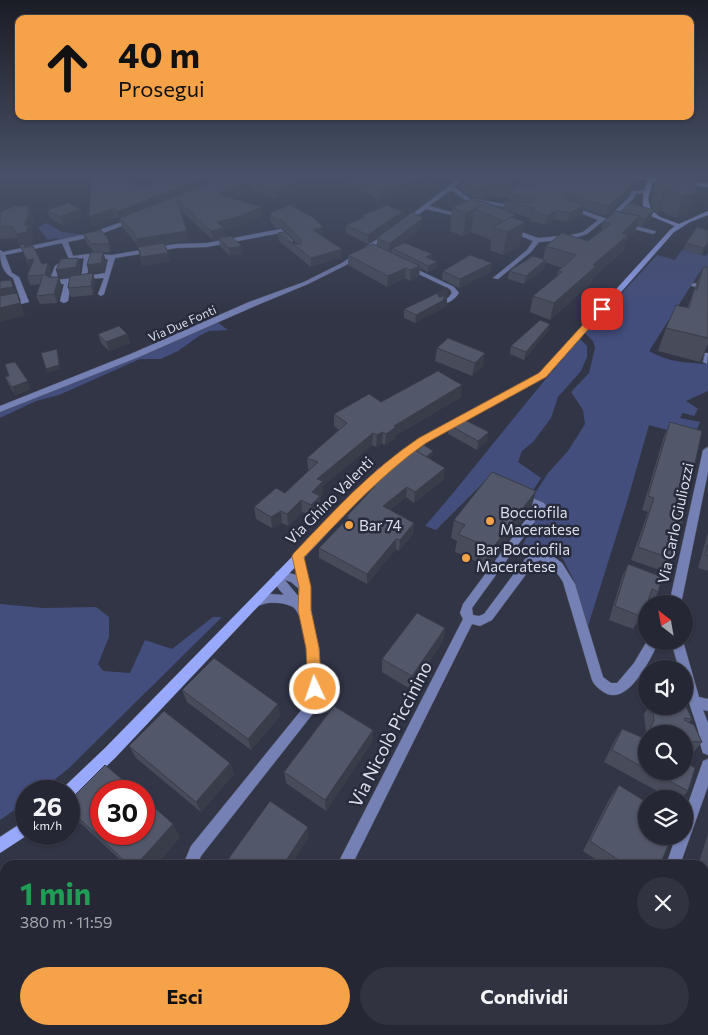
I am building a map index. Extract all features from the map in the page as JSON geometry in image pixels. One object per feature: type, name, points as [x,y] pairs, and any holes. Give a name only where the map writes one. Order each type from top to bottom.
[{"type":"main road","points":[[671,222],[680,226]]},
{"type":"main road","name":"Via Ghino Valenti","points":[[80,782],[110,753],[369,483],[422,440],[543,375],[660,242],[680,226],[689,222]]},
{"type":"main road","points":[[0,846],[15,835]]},
{"type":"street","points":[[0,307],[24,302],[16,276],[9,274],[1,253],[65,242],[127,222]]},
{"type":"street","name":"Via Due Fonti","points":[[0,409],[136,355],[306,283],[344,264],[404,222]]},
{"type":"street","points":[[501,226],[537,240],[578,235],[602,222]]},
{"type":"street","points":[[610,222],[653,232]]},
{"type":"street","points":[[108,275],[68,282],[52,282],[58,266],[70,258],[88,256],[112,257],[176,246],[206,245],[281,231],[293,244]]},
{"type":"street","points":[[496,278],[529,251],[537,240]]},
{"type":"street","points":[[65,242],[70,258]]},
{"type":"street","points":[[368,248],[377,252]]},
{"type":"street","points":[[83,278],[88,256]]},
{"type":"street","points":[[101,294],[112,257]]},
{"type":"street","points":[[402,264],[452,288],[456,294],[440,303]]},
{"type":"street","points":[[64,301],[68,282]]},
{"type":"street","points":[[694,285],[708,288]]},
{"type":"street","name":"Via Carlo Giuliozzi","points":[[677,595],[708,450]]},
{"type":"street","name":"Via Nicolò Piccinino","points":[[347,860],[470,620],[466,614],[467,607],[541,506],[508,490]]},
{"type":"street","points":[[298,556],[305,587],[301,607]]},
{"type":"street","points":[[470,620],[480,620],[488,617],[529,562],[539,556],[558,564],[570,584],[598,680],[609,689],[620,689],[627,683],[649,650]]},
{"type":"street","points":[[192,860],[196,851],[309,711],[315,689],[312,648],[301,607],[280,583],[280,575],[294,578],[305,587]]},
{"type":"street","points":[[253,604],[270,597],[283,598],[301,607]]},
{"type":"street","points":[[680,650],[708,745]]},
{"type":"street","points":[[694,702],[708,705]]},
{"type":"street","points":[[693,810],[708,766]]},
{"type":"street","points":[[676,860],[681,845]]},
{"type":"shaded area","points":[[47,223],[62,232],[83,235],[60,241],[56,238],[48,240],[38,227]]},
{"type":"shaded area","points":[[682,250],[706,256],[708,253],[708,268],[703,267],[649,351],[670,360],[708,364],[708,391],[686,401],[698,409],[694,416],[683,413],[680,418],[700,422],[695,434],[685,435],[649,425],[588,626],[574,581],[563,559],[545,546],[535,547],[517,556],[543,506],[532,498],[548,473],[568,451],[585,424],[583,410],[571,392],[589,373],[595,348],[593,341],[585,333],[657,255],[675,260]]},
{"type":"shaded area","points":[[217,322],[228,330],[209,331],[178,351],[161,359],[140,359],[59,395],[36,401],[0,418],[0,412]]},
{"type":"shaded area","points":[[580,339],[587,346],[587,357],[581,371],[558,397],[551,418],[533,442],[522,451],[518,462],[541,478],[530,495],[489,477],[436,530],[425,526],[540,385]]},
{"type":"shaded area","points":[[0,604],[44,608],[96,607],[109,617],[109,637],[98,664],[103,671],[130,673],[145,640],[172,649],[213,617],[222,617],[68,769],[54,780],[15,780],[15,810],[0,820]]},
{"type":"building","points":[[0,222],[25,222],[24,225],[29,225],[26,232],[16,234],[12,226],[0,227]]},
{"type":"building","points":[[124,222],[184,222],[187,231],[136,239],[134,233]]},
{"type":"building","points":[[201,222],[217,222],[224,228],[211,231]]},
{"type":"building","points":[[284,222],[318,222],[323,227],[313,230],[342,249],[311,258],[278,233],[283,232],[294,244],[301,244],[301,240]]},
{"type":"building","points":[[352,222],[386,222],[368,235],[346,225]]},
{"type":"building","points":[[398,222],[417,222],[389,244],[377,238]]},
{"type":"building","points":[[501,222],[524,222],[507,232],[493,227]]},
{"type":"building","points":[[604,222],[633,222],[622,233],[628,235],[593,265],[596,266],[554,303],[533,296],[562,272],[558,271],[576,255],[546,246],[562,233],[588,241],[611,224]]},
{"type":"building","points":[[697,227],[708,230],[708,242],[704,248],[686,243]]},
{"type":"building","points":[[101,230],[109,240],[108,244],[92,244],[83,234]]},
{"type":"building","points":[[231,236],[242,246],[229,248],[219,238]]},
{"type":"building","points":[[164,243],[168,253],[141,257],[138,247]]},
{"type":"building","points":[[405,243],[432,254],[426,257],[437,262],[428,266],[392,248]]},
{"type":"building","points":[[25,244],[24,248],[33,246],[42,264],[48,263],[45,275],[59,277],[54,294],[36,296],[43,275],[27,276],[34,259],[27,260],[20,245]]},
{"type":"building","points":[[373,244],[420,266],[410,270],[406,268],[388,276],[348,255]]},
{"type":"building","points":[[91,252],[103,252],[101,263],[87,265]]},
{"type":"building","points":[[470,255],[492,263],[460,279],[443,271]]},
{"type":"building","points":[[533,256],[545,260],[526,276],[509,271]]},
{"type":"building","points":[[78,258],[76,267],[56,270],[61,259]]},
{"type":"building","points":[[703,267],[708,267],[708,338],[666,328],[676,305],[689,308],[694,289],[697,290]]},
{"type":"building","points":[[93,273],[91,286],[68,288],[70,276]]},
{"type":"building","points":[[11,280],[13,287],[0,289],[0,281]]},
{"type":"building","points":[[17,293],[20,303],[0,308],[0,296]]},
{"type":"building","points":[[437,293],[439,297],[447,296],[444,300],[416,315],[404,309]]},
{"type":"building","points":[[540,320],[550,324],[526,352],[511,346]]},
{"type":"building","points":[[119,326],[127,334],[106,342],[98,334]]},
{"type":"building","points":[[448,338],[485,353],[475,363],[437,348]]},
{"type":"building","points":[[57,349],[59,365],[46,369],[41,353]]},
{"type":"building","points":[[15,362],[28,381],[12,387],[5,377],[9,376],[5,364]]},
{"type":"building","points":[[438,371],[462,385],[394,426],[396,427],[386,434],[383,432],[377,435],[373,433],[317,479],[323,481],[312,492],[320,496],[311,505],[301,500],[287,514],[281,511],[271,517],[254,507],[276,488],[285,493],[318,462],[307,458],[347,423],[334,414],[369,394],[381,402]]},
{"type":"building","points":[[461,418],[489,432],[478,441],[449,425]]},
{"type":"building","points":[[670,422],[702,431],[682,523],[672,559],[638,547],[654,498],[648,496]]},
{"type":"building","points":[[424,445],[433,451],[426,457],[416,451]]},
{"type":"building","points":[[415,450],[445,468],[415,492],[407,487],[383,506],[414,523],[400,540],[396,539],[367,574],[319,548],[375,486],[370,484]]},
{"type":"building","points":[[492,472],[536,491],[492,549],[458,534],[465,525],[454,520]]},
{"type":"building","points":[[708,545],[708,556],[705,555]]},
{"type":"building","points":[[628,564],[662,577],[658,592],[652,589],[650,595],[638,595],[638,615],[615,606]]},
{"type":"building","points":[[417,613],[445,628],[412,676],[382,659]]},
{"type":"building","points":[[214,658],[278,704],[248,739],[182,690]]},
{"type":"building","points":[[334,706],[373,730],[325,800],[284,772]]},
{"type":"building","points":[[164,711],[230,763],[196,802],[129,746]]},
{"type":"building","points":[[653,715],[690,715],[692,719],[685,718],[684,720],[694,725],[702,742],[693,742],[693,725],[652,725]]},
{"type":"building","points":[[622,729],[638,736],[638,765],[612,750]]},
{"type":"building","points":[[105,765],[123,780],[90,780]]},
{"type":"building","points":[[90,780],[90,829],[80,819],[80,790]]},
{"type":"building","points":[[668,780],[691,780],[688,790]]},
{"type":"building","points":[[619,785],[638,797],[638,845],[668,845],[662,860],[618,860],[590,841]]},
{"type":"building","points":[[270,801],[308,827],[286,860],[228,860]]},
{"type":"building","points":[[155,808],[173,824],[155,844]]},
{"type":"building","points":[[108,845],[154,845],[141,860],[124,860]]},
{"type":"place","name":"Bocciofila Maceratese","points":[[490,521]]},
{"type":"place","name":"Bar 74","points":[[349,525]]},
{"type":"place","name":"Bar Bocciofila Maceratese","points":[[466,558]]},
{"type":"route","points":[[315,689],[312,648],[304,610],[305,587],[298,556],[380,472],[422,440],[496,402],[543,375],[581,330],[602,309]]}]
